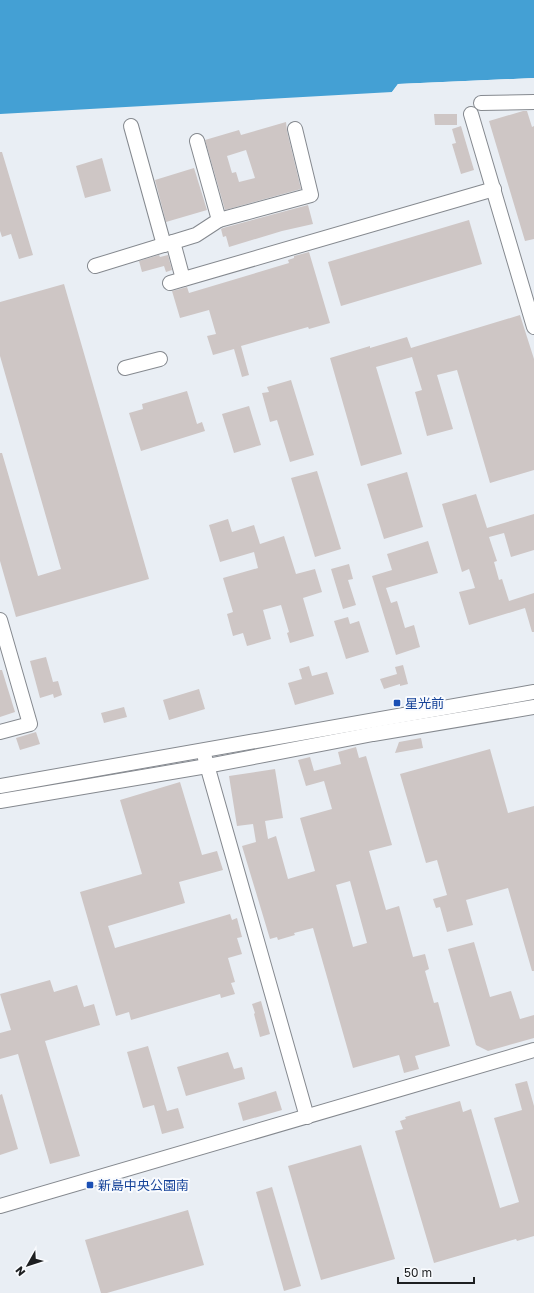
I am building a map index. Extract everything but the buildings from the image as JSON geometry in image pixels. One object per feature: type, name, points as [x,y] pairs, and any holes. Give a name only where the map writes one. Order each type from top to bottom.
[{"type":"street","points":[[481,103],[534,102]]},
{"type":"street","points":[[471,114],[534,327]]},
{"type":"street","points":[[131,126],[168,244],[177,281],[494,189]]},
{"type":"street","points":[[95,266],[196,235],[219,220],[311,195],[295,129]]},
{"type":"street","points":[[197,141],[219,220]]},
{"type":"street","points":[[125,368],[160,358]]},
{"type":"street","points":[[0,620],[30,724],[0,732]]},
{"type":"street","points":[[0,786],[534,692]]},
{"type":"street","points":[[2,800],[207,766],[373,734],[534,707]]},
{"type":"street","points":[[204,751],[307,1117]]},
{"type":"street","points":[[0,1206],[307,1117],[533,1054]]},
{"type":"water","points":[[0,0],[534,0],[534,78],[398,84],[392,92],[0,114]]},
{"type":"pier","points":[[534,78],[534,80],[399,86],[393,94],[392,92],[398,84]]},
{"type":"place","name":"星光前","points":[[397,703]]},
{"type":"place","name":"新島中央公園南","points":[[90,1185]]}]
